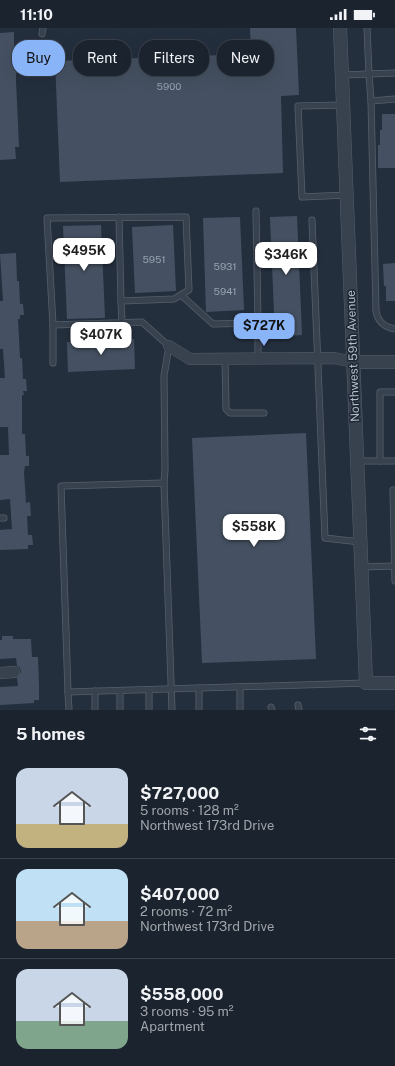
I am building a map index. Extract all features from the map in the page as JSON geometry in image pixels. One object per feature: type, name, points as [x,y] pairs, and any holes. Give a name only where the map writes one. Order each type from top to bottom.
[{"type":"street","name":"Northwest 59th Avenue","points":[[340,28],[366,683]]},
{"type":"street","points":[[169,346],[190,359],[334,358],[353,362],[395,362]]},
{"type":"street","points":[[0,674],[14,672]]},
{"type":"street","points":[[366,683],[395,683]]},
{"type":"lane","points":[[367,28],[376,311],[379,321],[384,325],[395,328]]},
{"type":"lane","points":[[342,75],[395,73]]},
{"type":"lane","points":[[370,101],[395,99]]},
{"type":"lane","points":[[343,105],[298,106],[298,121],[302,197],[347,195]]},
{"type":"lane","points":[[256,211],[258,358]]},
{"type":"lane","points":[[53,363],[53,325],[47,218],[186,217],[189,290],[174,299],[121,301]]},
{"type":"lane","points":[[119,218],[122,323]]},
{"type":"lane","points":[[312,220],[325,538],[360,542]]},
{"type":"lane","points":[[181,295],[213,324],[258,323]]},
{"type":"lane","points":[[53,325],[142,322],[169,346],[164,376],[166,469],[164,483],[172,710]]},
{"type":"lane","points":[[225,359],[226,409],[230,413],[264,413]]},
{"type":"lane","points":[[380,461],[380,392],[395,392]]},
{"type":"lane","points":[[357,461],[395,461]]},
{"type":"lane","points":[[69,710],[61,486],[164,483]]},
{"type":"lane","points":[[395,490],[393,490],[395,581]]},
{"type":"lane","points":[[361,567],[395,566]]},
{"type":"lane","points":[[68,692],[366,683]]},
{"type":"lane","points":[[240,687],[240,710]]},
{"type":"lane","points":[[199,688],[199,710]]},
{"type":"lane","points":[[149,690],[149,710]]},
{"type":"lane","points":[[95,691],[95,710]]},
{"type":"lane","points":[[120,691],[120,710]]},
{"type":"building","points":[[250,28],[296,28],[299,95],[281,96],[283,173],[60,182],[56,76],[65,76],[65,61],[73,60],[73,76],[131,76],[131,58],[139,58],[139,76],[209,76],[209,56],[217,55],[217,76],[274,76],[274,40],[250,40]]},
{"type":"building","points":[[14,32],[14,40],[12,40],[12,76],[16,76],[19,147],[15,147],[16,159],[0,160],[0,33]]},
{"type":"building","points":[[382,114],[395,114],[395,168],[378,168],[378,145],[380,145],[380,130],[382,130]]},
{"type":"building","points":[[297,216],[302,335],[275,337],[270,217]]},
{"type":"building","points":[[240,217],[244,310],[206,312],[203,218]]},
{"type":"building","points":[[101,225],[105,318],[67,319],[63,226]]},
{"type":"building","points":[[173,225],[176,291],[135,293],[132,227]]},
{"type":"building","points":[[16,253],[17,281],[19,281],[20,304],[23,304],[24,315],[20,315],[20,319],[18,319],[20,358],[22,358],[23,379],[26,379],[27,391],[23,391],[24,395],[22,395],[22,434],[25,434],[26,456],[29,456],[29,466],[25,466],[24,472],[26,503],[30,502],[31,516],[27,516],[28,535],[32,535],[33,545],[28,545],[28,549],[0,550],[0,530],[12,529],[10,499],[0,500],[0,455],[9,455],[8,427],[0,427],[0,378],[5,378],[3,349],[0,349],[0,301],[3,301],[0,254]]},
{"type":"building","points":[[395,263],[395,301],[386,301],[386,286],[384,286],[383,264]]},
{"type":"building","points":[[134,339],[135,369],[68,372],[67,342]]},
{"type":"building","points":[[306,433],[316,659],[202,663],[192,438]]},
{"type":"building","points":[[2,636],[13,636],[13,639],[31,639],[32,657],[38,657],[39,700],[34,700],[34,703],[0,705],[0,687],[18,686],[17,678],[21,672],[20,668],[17,666],[16,658],[0,659],[0,640],[2,640]]}]
